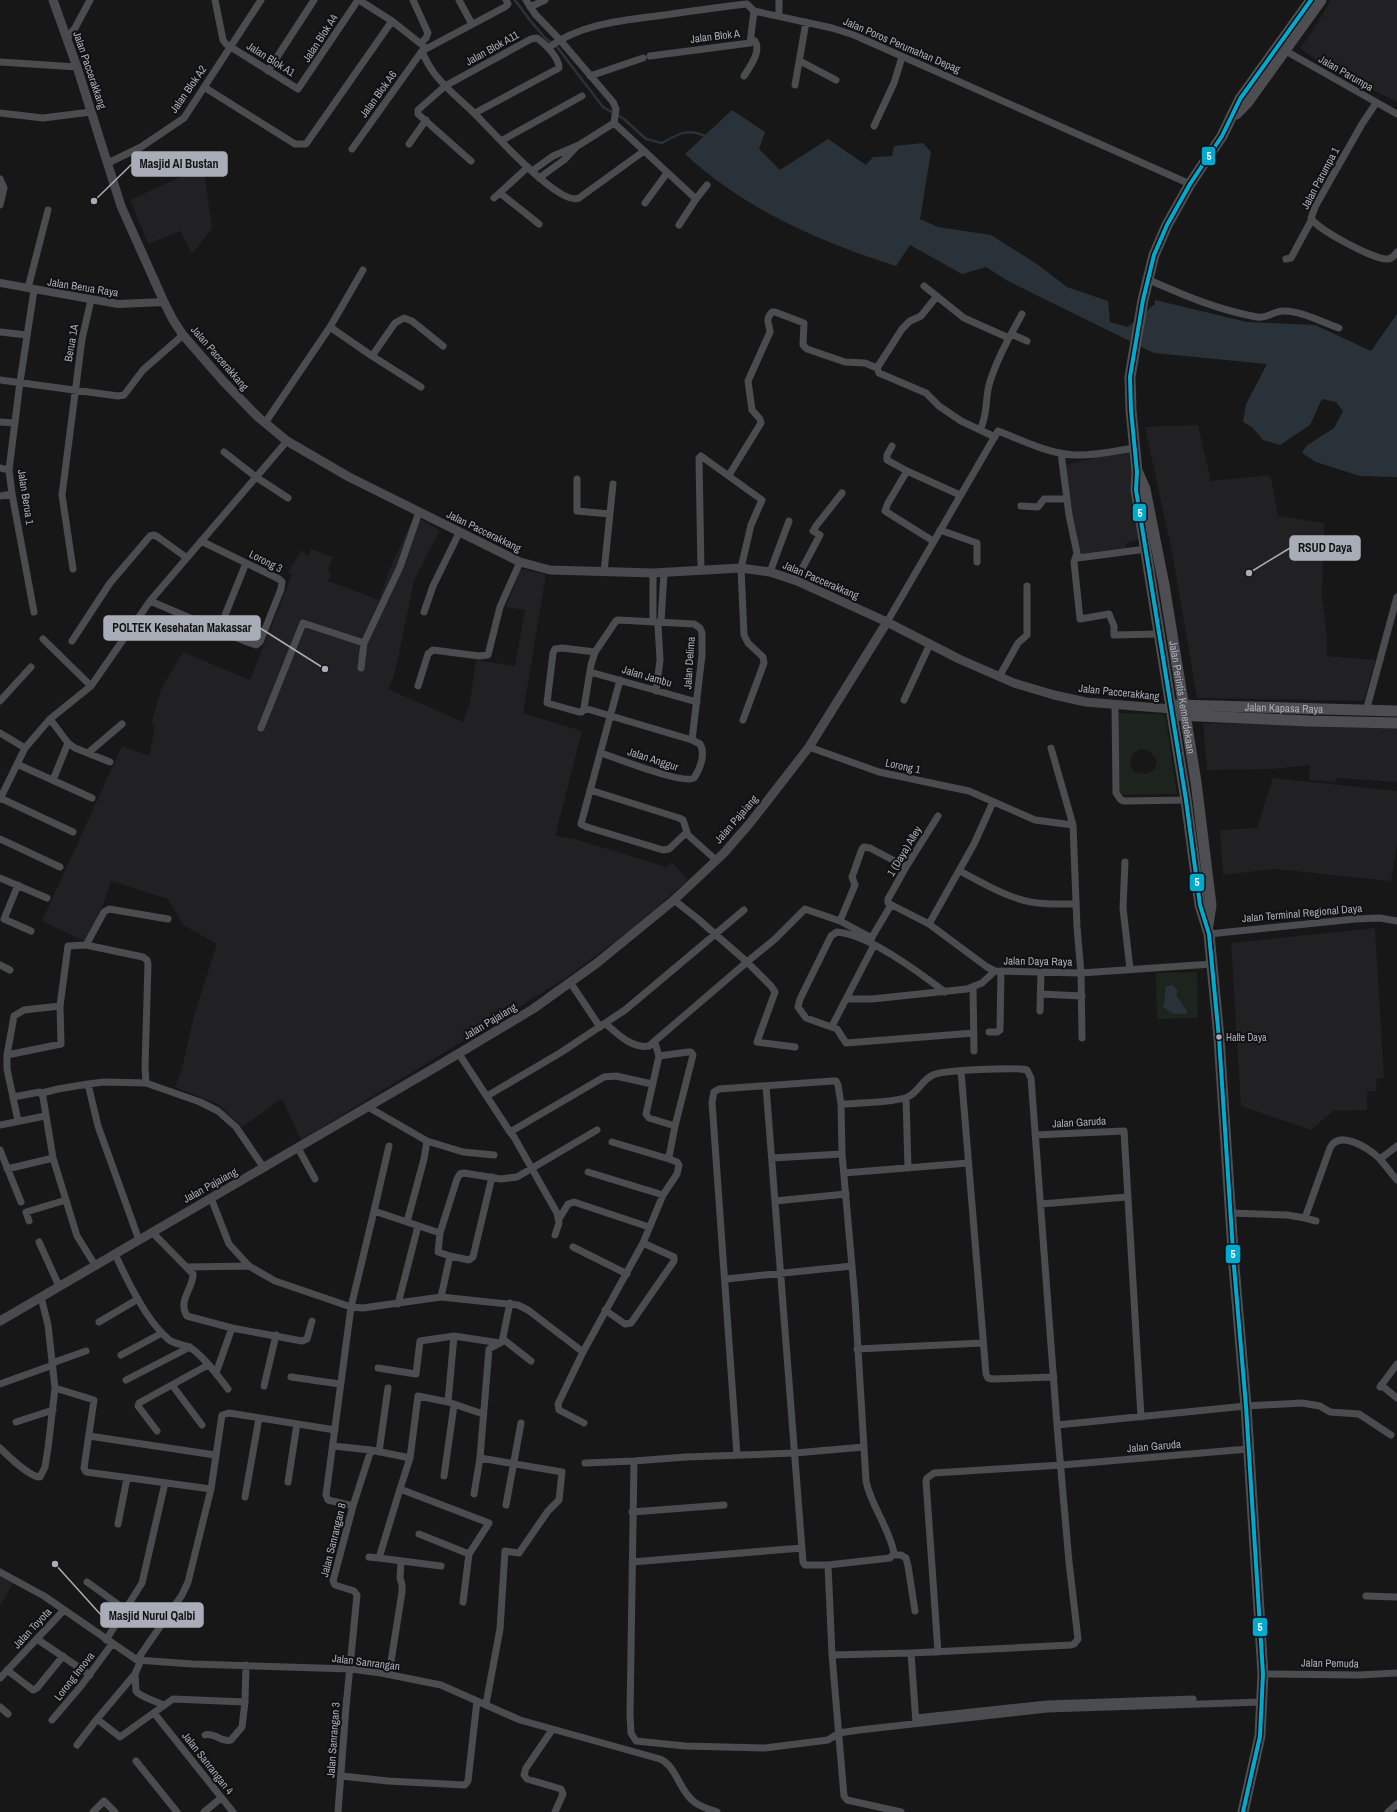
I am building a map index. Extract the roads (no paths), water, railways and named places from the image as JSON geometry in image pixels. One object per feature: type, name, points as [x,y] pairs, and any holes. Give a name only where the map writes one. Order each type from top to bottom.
[{"type":"highway","name":"Jalan Perintis Kemerdekaan","points":[[1243,1812],[1258,1743],[1263,1674],[1223,1080],[1208,930],[1200,905],[1186,800],[1136,490],[1137,472],[1134,448],[1130,377],[1147,279],[1154,255],[1167,225],[1190,184],[1222,136],[1240,99],[1312,0]]},
{"type":"highway","name":"Jalan Perintis Kemerdekaan","points":[[1232,117],[1247,103],[1321,0]]},
{"type":"highway","name":"Jalan Perintis Kemerdekaan","points":[[1137,472],[1145,489],[1164,585],[1183,710],[1196,782],[1211,904],[1208,930]]},
{"type":"highway","points":[[1152,588],[1164,585]]},
{"type":"highway","name":"Jalan Kapasa Raya","points":[[1171,709],[1309,722],[1397,723]]},
{"type":"highway","points":[[1309,722],[1310,709]]},
{"type":"highway","name":"Jalan Kapasa Raya","points":[[1183,710],[1310,709],[1397,711]]},
{"type":"main road","name":"Jalan Paccerakkang","points":[[53,0],[77,67],[121,206],[173,320],[183,335],[223,381],[265,423],[287,441],[349,477],[458,533],[520,562],[550,570],[654,573],[741,568],[770,572],[796,580],[888,622],[959,659],[999,676],[1054,695],[1115,705],[1171,709]]},
{"type":"main road","name":"Jalan Pajaiang","points":[[0,1321],[459,1054],[533,1009],[597,963],[674,900],[716,860],[754,818],[809,747],[888,622]]},
{"type":"street","points":[[67,38],[75,28],[90,0]]},
{"type":"street","points":[[214,0],[223,40],[230,46]]},
{"type":"street","name":"Jalan Blok A2","points":[[108,163],[141,147],[179,122],[204,87],[261,0]]},
{"type":"street","points":[[268,71],[314,0]]},
{"type":"street","points":[[358,0],[392,21],[423,48],[434,72],[445,86],[475,113],[539,178],[562,195],[574,200],[644,151]]},
{"type":"street","name":"Jalan Blok A4","points":[[300,88],[358,0]]},
{"type":"street","points":[[413,0],[428,32],[423,48]]},
{"type":"street","points":[[459,0],[472,24]]},
{"type":"street","points":[[475,113],[559,68],[553,44],[544,24],[528,3],[545,0]]},
{"type":"street","points":[[779,0],[779,16]]},
{"type":"street","name":"Jalan Blok A6","points":[[352,149],[423,48],[472,24],[507,2]]},
{"type":"street","points":[[553,44],[581,31],[611,22],[746,2],[754,11]]},
{"type":"street","name":"Jalan Poros Perumahan Depag","points":[[754,11],[832,28],[854,35],[1190,184]]},
{"type":"street","name":"Jalan Blok A","points":[[590,76],[646,57],[748,44],[751,40],[754,11]]},
{"type":"street","points":[[204,87],[295,144],[306,144],[392,21]]},
{"type":"street","points":[[795,85],[806,22]]},
{"type":"street","name":"Jalan Blok A11","points":[[445,86],[533,38],[553,44]]},
{"type":"street","points":[[744,76],[754,60],[757,48],[756,42],[751,40]]},
{"type":"street","points":[[539,178],[564,160],[579,145],[614,121],[616,108],[613,102],[590,76],[553,44]]},
{"type":"street","name":"Jalan Blok A1","points":[[230,46],[268,71],[297,88],[300,88]]},
{"type":"street","name":"Jalan Parumpa","points":[[1284,50],[1397,114]]},
{"type":"street","points":[[874,126],[894,83],[902,57]]},
{"type":"street","points":[[800,61],[836,80]]},
{"type":"street","points":[[0,62],[77,67]]},
{"type":"street","points":[[445,86],[418,110],[418,114],[471,161]]},
{"type":"street","points":[[501,141],[582,96]]},
{"type":"street","name":"Jalan Parumpa 1","points":[[1376,103],[1316,205],[1311,216],[1311,221],[1339,240],[1380,257],[1387,259],[1392,258],[1397,252]]},
{"type":"street","points":[[0,112],[44,118],[91,112]]},
{"type":"street","points":[[409,144],[426,120]]},
{"type":"street","points":[[614,121],[696,199]]},
{"type":"street","points":[[539,224],[497,196],[530,169],[553,156],[579,145]]},
{"type":"street","points":[[646,203],[667,173]]},
{"type":"street","points":[[0,178],[4,188],[0,205]]},
{"type":"street","points":[[678,225],[707,185]]},
{"type":"street","name":"Jalan Berua 1","points":[[34,612],[12,494],[9,470],[27,335],[31,289],[48,210]]},
{"type":"street","points":[[1286,259],[1291,258],[1311,221]]},
{"type":"street","points":[[265,423],[330,327],[363,270]]},
{"type":"street","points":[[1147,279],[1198,301],[1233,312],[1265,317],[1278,311],[1288,311],[1339,328]]},
{"type":"street","name":"Jalan Berua Raya","points":[[0,283],[91,300],[129,304],[164,302]]},
{"type":"street","points":[[924,286],[964,318],[1027,341]]},
{"type":"street","points":[[878,368],[902,329],[910,321],[921,316],[937,296]]},
{"type":"street","name":"Berua 1A","points":[[73,570],[62,495],[82,339],[91,300]]},
{"type":"street","points":[[729,475],[761,423],[760,419],[752,410],[748,381],[770,332],[767,324],[772,312],[777,312],[804,323],[803,345],[807,349],[845,362],[865,363],[878,368]]},
{"type":"street","points":[[980,430],[986,415],[986,404],[990,384],[1010,336],[1022,314]]},
{"type":"street","points":[[372,356],[395,323],[404,318],[412,321],[443,346]]},
{"type":"street","points":[[330,327],[421,387]]},
{"type":"street","points":[[0,332],[27,335]]},
{"type":"street","points":[[0,380],[118,396],[124,395],[143,370],[183,335]]},
{"type":"street","points":[[878,368],[879,373],[929,395],[939,406],[962,421],[995,437]]},
{"type":"street","points":[[0,422],[15,423]]},
{"type":"street","points":[[888,622],[933,541],[998,431],[1060,453],[1086,455],[1134,448]]},
{"type":"street","points":[[73,832],[0,798],[25,748],[50,719],[91,686],[150,601],[287,441]]},
{"type":"street","points":[[892,446],[888,453],[887,460],[960,496]]},
{"type":"street","points":[[224,452],[256,478],[288,498]]},
{"type":"street","points":[[1060,453],[1076,556],[1074,562],[1080,619],[1109,614],[1114,626],[1114,635],[1159,634]]},
{"type":"street","points":[[701,570],[699,458],[702,457],[762,500],[751,525],[741,568],[744,635],[748,643],[763,657],[764,663],[743,720]]},
{"type":"street","points":[[0,468],[9,470]]},
{"type":"street","points":[[907,471],[888,503],[885,511],[933,541]]},
{"type":"street","points":[[578,479],[577,511],[610,514]]},
{"type":"street","points":[[604,572],[613,484]]},
{"type":"street","points":[[0,496],[12,494]]},
{"type":"street","points":[[796,580],[820,536],[813,531],[842,494]]},
{"type":"street","points":[[1021,506],[1038,507],[1044,498],[1067,499]]},
{"type":"street","points":[[361,668],[364,643],[400,566],[419,512]]},
{"type":"street","points":[[770,572],[789,521]]},
{"type":"street","points":[[940,530],[977,543],[976,562]]},
{"type":"street","points":[[424,612],[433,586],[458,533]]},
{"type":"street","points":[[72,641],[110,583],[150,536],[154,535],[158,537],[187,558]]},
{"type":"street","name":"Lorong 3","points":[[201,541],[282,582],[282,589],[258,644],[247,642],[219,630]]},
{"type":"street","points":[[1076,556],[1080,559],[1146,549]]},
{"type":"street","points":[[418,686],[430,651],[433,650],[484,656],[488,655],[500,607],[520,562]]},
{"type":"street","points":[[150,601],[219,630],[246,563]]},
{"type":"street","points":[[657,622],[664,572]]},
{"type":"street","points":[[654,573],[660,656],[656,691]]},
{"type":"street","points":[[999,676],[1018,643],[1027,635],[1027,586]]},
{"type":"street","points":[[1366,711],[1397,597]]},
{"type":"street","points":[[595,652],[558,648],[553,653],[547,703],[582,712],[595,652],[613,624],[618,620],[657,622]]},
{"type":"street","name":"Jalan Delima","points":[[657,622],[694,624],[700,628],[702,633],[702,654],[692,740]]},
{"type":"street","points":[[261,728],[303,623],[364,643]]},
{"type":"street","points":[[43,639],[91,686]]},
{"type":"street","points":[[904,700],[930,644]]},
{"type":"street","points":[[0,701],[31,667]]},
{"type":"street","name":"Jalan Jambu","points":[[590,672],[697,702]]},
{"type":"street","points":[[620,680],[601,753],[581,820],[583,826],[664,850],[669,849],[686,833]]},
{"type":"street","points":[[1115,705],[1116,793],[1118,797],[1121,800],[1130,801],[1186,800]]},
{"type":"street","points":[[584,708],[692,740]]},
{"type":"street","points":[[50,719],[68,743],[76,748],[110,762]]},
{"type":"street","points":[[88,753],[122,724]]},
{"type":"street","points":[[0,733],[25,748]]},
{"type":"street","name":"Jalan Anggur","points":[[601,753],[683,780],[692,780],[697,774],[702,758],[703,748],[700,744],[692,740]]},
{"type":"street","points":[[53,780],[68,743]]},
{"type":"street","name":"Lorong 1","points":[[809,747],[879,772],[968,791],[1035,820],[1073,825]]},
{"type":"street","points":[[1051,748],[1073,825],[1076,867],[1075,904],[1082,972],[1082,1038]]},
{"type":"street","points":[[17,764],[92,798]]},
{"type":"street","points":[[590,790],[679,818],[682,820],[686,833],[716,860]]},
{"type":"street","points":[[929,924],[960,871],[993,802]]},
{"type":"street","name":"1 (Daya) Alley","points":[[832,1026],[846,999],[906,867],[938,816]]},
{"type":"street","points":[[0,839],[60,867]]},
{"type":"street","points":[[840,922],[855,883],[852,877],[864,847],[870,848],[906,867]]},
{"type":"street","points":[[1125,862],[1123,908],[1130,969]]},
{"type":"street","points":[[960,871],[998,891],[1020,900],[1035,903],[1075,904]]},
{"type":"street","points":[[0,878],[47,898]]},
{"type":"street","points":[[18,885],[2,918],[31,931]]},
{"type":"street","points":[[674,900],[746,962],[775,992],[757,1042],[795,1047]]},
{"type":"street","name":"Jalan Daya Raya","points":[[890,902],[929,924],[958,944],[980,963],[998,971],[1082,972],[1212,964]]},
{"type":"street","points":[[86,945],[104,912],[109,909],[168,919]]},
{"type":"street","points":[[570,982],[603,1025],[633,1044],[647,1047],[655,1043],[746,962],[775,939],[805,909],[840,922],[945,992]]},
{"type":"street","points":[[487,1096],[603,1025],[633,1004],[744,910]]},
{"type":"street","name":"Jalan Terminal Regional Daya","points":[[1208,930],[1355,919],[1380,918],[1397,921]]},
{"type":"street","points":[[872,942],[848,934],[834,933],[831,936],[800,999],[798,1007],[806,1018],[832,1026],[840,1031],[844,1042],[847,1043],[974,1033]]},
{"type":"street","points":[[7,1055],[61,1044],[60,1006],[68,946],[86,945],[143,957],[147,960],[146,1082]]},
{"type":"street","points":[[0,965],[10,970]]},
{"type":"street","points":[[846,999],[872,1000],[945,992],[973,987],[982,983],[998,971]]},
{"type":"street","points":[[989,1032],[997,1032],[1000,1030],[998,971]]},
{"type":"street","points":[[1040,1011],[1041,972]]},
{"type":"street","points":[[973,987],[974,1051]]},
{"type":"street","points":[[1040,994],[1082,996]]},
{"type":"street","points":[[18,1121],[7,1069],[7,1055],[14,1016],[24,1010],[60,1006]]},
{"type":"street","points":[[655,1043],[659,1056],[646,1110],[647,1116],[675,1126]]},
{"type":"street","points":[[659,1056],[688,1052],[691,1052],[692,1055],[675,1126],[669,1159]]},
{"type":"street","points":[[459,1054],[514,1137],[559,1219]]},
{"type":"street","points":[[832,1655],[938,1652],[1071,1645],[1076,1642],[1078,1633],[1069,1562],[1062,1465],[1057,1424],[1031,1078],[1027,1070],[961,1071],[932,1075],[915,1093],[906,1098],[841,1104]]},
{"type":"street","points":[[961,1071],[986,1374],[989,1379],[1054,1377]]},
{"type":"street","points":[[510,1132],[604,1077],[616,1076],[652,1084]]},
{"type":"street","points":[[737,1455],[713,1096],[714,1092],[719,1089],[836,1081],[841,1104],[842,1154],[852,1266],[867,1486],[886,1527],[893,1554]]},
{"type":"street","points":[[13,1097],[36,1092],[42,1094],[58,1089],[104,1082],[146,1082],[200,1102],[218,1111],[236,1128],[264,1168]]},
{"type":"street","points":[[88,1084],[98,1126],[139,1240]]},
{"type":"street","points":[[766,1086],[803,1562],[806,1566],[828,1565],[890,1558],[893,1554]]},
{"type":"street","points":[[42,1094],[53,1158],[78,1240],[95,1265]]},
{"type":"street","points":[[906,1098],[908,1168]]},
{"type":"street","points":[[368,1107],[427,1141],[463,1152],[494,1154]]},
{"type":"street","points":[[0,1125],[45,1116]]},
{"type":"street","points":[[492,1177],[473,1257],[469,1260],[438,1252],[440,1233],[458,1176],[464,1173],[510,1179],[517,1177],[597,1130]]},
{"type":"street","name":"Jalan Garuda","points":[[1035,1135],[1124,1131],[1127,1197]]},
{"type":"street","points":[[1305,1218],[1320,1171],[1334,1141],[1340,1140],[1353,1142],[1372,1152],[1380,1159],[1397,1180]]},
{"type":"street","points":[[407,1222],[427,1141]]},
{"type":"street","points":[[584,1423],[557,1408],[583,1352],[605,1310],[627,1274],[643,1243],[663,1195],[677,1174],[679,1168],[677,1162],[612,1142]]},
{"type":"street","points":[[353,1506],[326,1499],[351,1307],[389,1146]]},
{"type":"street","points":[[1380,1159],[1397,1146]]},
{"type":"street","points":[[298,1148],[315,1179]]},
{"type":"street","points":[[0,1150],[21,1202]]},
{"type":"street","points":[[772,1158],[842,1154]]},
{"type":"street","points":[[8,1169],[53,1158]]},
{"type":"street","points":[[844,1174],[968,1163]]},
{"type":"street","points":[[588,1172],[663,1195]]},
{"type":"street","points":[[775,1201],[846,1194]]},
{"type":"street","points":[[1041,1204],[1127,1197],[1141,1417]]},
{"type":"street","points":[[211,1198],[229,1244],[249,1266],[275,1281],[351,1307],[375,1307],[441,1297],[510,1303],[523,1306],[583,1352]]},
{"type":"street","points":[[29,1221],[26,1212],[66,1200]]},
{"type":"street","points":[[555,1235],[559,1219],[568,1204],[574,1202],[649,1227]]},
{"type":"street","points":[[374,1211],[440,1233]]},
{"type":"street","points":[[1231,1213],[1287,1215],[1316,1221]]},
{"type":"street","points":[[398,1304],[418,1226]]},
{"type":"street","points":[[152,1232],[188,1267],[193,1274],[185,1295],[186,1314],[190,1317],[232,1328],[305,1340],[312,1321]]},
{"type":"street","points":[[39,1242],[59,1286]]},
{"type":"street","points":[[605,1310],[625,1324],[631,1323],[674,1261],[674,1257],[643,1243]]},
{"type":"street","points":[[573,1247],[627,1274]]},
{"type":"street","points":[[115,1254],[138,1299],[162,1333],[172,1343],[190,1347],[216,1373],[228,1389]]},
{"type":"street","points":[[441,1297],[450,1256]]},
{"type":"street","points":[[188,1267],[249,1266]]},
{"type":"street","points":[[726,1279],[781,1272],[852,1266]]},
{"type":"street","points":[[0,1448],[10,1458],[36,1477],[40,1477],[45,1465],[54,1410],[55,1388],[48,1325],[41,1297]]},
{"type":"street","points":[[99,1322],[138,1299]]},
{"type":"street","points":[[474,1494],[480,1458],[489,1349],[501,1341],[510,1303]]},
{"type":"street","points":[[216,1373],[232,1328]]},
{"type":"street","points":[[121,1355],[162,1333]]},
{"type":"street","points":[[264,1386],[276,1335]]},
{"type":"street","points":[[444,1476],[451,1404],[454,1336]]},
{"type":"street","points":[[378,1368],[416,1374],[420,1341],[454,1336],[501,1341],[531,1361]]},
{"type":"street","points":[[857,1348],[983,1343]]},
{"type":"street","points":[[126,1380],[190,1347]]},
{"type":"street","points":[[0,1384],[86,1351]]},
{"type":"street","points":[[1397,1364],[1381,1386],[1397,1398]]},
{"type":"street","points":[[157,1431],[138,1405],[208,1365]]},
{"type":"street","points":[[291,1377],[340,1384]]},
{"type":"street","points":[[172,1385],[202,1425]]},
{"type":"street","points":[[55,1388],[94,1400],[88,1436],[85,1471],[211,1489]]},
{"type":"street","points":[[379,1452],[388,1388]]},
{"type":"street","points":[[379,1558],[410,1458],[418,1396],[483,1414]]},
{"type":"street","points":[[1057,1424],[1246,1406],[1302,1403],[1317,1405],[1330,1412],[1359,1414],[1391,1435]]},
{"type":"street","points":[[16,1422],[54,1410]]},
{"type":"street","points":[[163,1705],[138,1694],[136,1691],[135,1674],[139,1660],[186,1588],[211,1489],[222,1415],[229,1413],[335,1430]]},
{"type":"street","points":[[245,1497],[259,1418]]},
{"type":"street","points":[[506,1505],[521,1423]]},
{"type":"street","points":[[288,1482],[297,1424]]},
{"type":"street","points":[[88,1436],[215,1455]]},
{"type":"street","points":[[333,1446],[371,1450],[410,1458]]},
{"type":"street","points":[[586,1463],[686,1457],[795,1453],[864,1447]]},
{"type":"street","name":"Jalan Garuda","points":[[938,1652],[926,1481],[934,1473],[1062,1465],[1248,1449]]},
{"type":"street","name":"Jalan Sanrangan 8","points":[[351,1669],[358,1595],[354,1591],[335,1585],[333,1581],[353,1506],[371,1450]]},
{"type":"street","points":[[480,1458],[562,1472],[560,1497],[548,1511],[519,1553],[505,1551],[500,1629],[486,1704]]},
{"type":"street","points":[[634,1461],[630,1714],[631,1732],[636,1741],[685,1746],[765,1748],[828,1740],[839,1733],[916,1721],[1047,1704],[1262,1700]]},
{"type":"street","points":[[118,1524],[127,1478]]},
{"type":"street","points":[[106,1640],[139,1590],[144,1577],[165,1483]]},
{"type":"street","points":[[400,1489],[489,1523],[469,1554],[463,1602]]},
{"type":"street","points":[[632,1512],[724,1506]]},
{"type":"street","points":[[419,1534],[469,1554]]},
{"type":"street","points":[[632,1562],[802,1548]]},
{"type":"street","points":[[893,1554],[901,1555],[906,1558],[914,1611]]},
{"type":"street","points":[[369,1557],[441,1566]]},
{"type":"street","points":[[389,1674],[402,1592],[400,1578],[401,1562]]},
{"type":"street","points":[[828,1565],[832,1655],[844,1796],[847,1800],[901,1812]]},
{"type":"street","name":"Jalan Sanrangan","points":[[0,1572],[44,1596],[106,1640],[139,1660],[351,1669],[389,1674],[446,1687],[486,1704],[505,1715],[552,1730],[660,1759],[668,1764],[692,1801],[717,1812]]},
{"type":"street","points":[[86,1582],[126,1610]]},
{"type":"street","points":[[1366,1596],[1397,1597]]},
{"type":"street","name":"Jalan Toyota","points":[[0,1678],[64,1610]]},
{"type":"street","points":[[37,1639],[90,1675]]},
{"type":"street","name":"Lorong Innova","points":[[52,1720],[90,1675],[112,1644]]},
{"type":"street","points":[[911,1653],[916,1721]]},
{"type":"street","points":[[7,1670],[33,1690],[37,1688],[63,1656]]},
{"type":"street","points":[[205,1735],[210,1734],[225,1740],[231,1740],[242,1727],[245,1702],[246,1665]]},
{"type":"street","name":"Jalan Sanrangan 3","points":[[338,1812],[342,1776],[346,1707],[351,1669]]},
{"type":"street","name":"Jalan Pemuda","points":[[1263,1674],[1371,1675],[1397,1673]]},
{"type":"street","points":[[78,1745],[97,1719],[135,1674]]},
{"type":"street","points":[[97,1719],[120,1737],[168,1701],[176,1698],[245,1702]]},
{"type":"street","points":[[342,1776],[388,1781],[465,1785],[468,1781],[477,1701]]},
{"type":"street","points":[[0,1707],[8,1714]]},
{"type":"street","name":"Jalan Sanrangan 4","points":[[154,1713],[233,1812]]},
{"type":"street","points":[[552,1730],[524,1772],[527,1779],[559,1788],[563,1791],[554,1812]]},
{"type":"street","points":[[136,1761],[178,1812]]},
{"type":"street","points":[[204,1812],[221,1798]]},
{"type":"street","points":[[93,1812],[101,1802],[106,1802],[115,1812]]},
{"type":"street","points":[[1388,1812],[1397,1804]]},
{"type":"waterway","points":[[515,0],[545,38],[557,47],[603,107],[624,119],[646,139],[662,143],[673,137],[689,132],[694,132],[707,137]]},
{"type":"place","name":"Masjid Al Bustan","points":[[94,201]]},
{"type":"place","name":"RSUD Daya","points":[[1249,573]]},
{"type":"place","name":"POLTEK Kesehatan Makassar","points":[[325,669]]},
{"type":"place","name":"Halte Daya","points":[[1219,1037]]},
{"type":"place","name":"Masjid Nurul Qalbi","points":[[55,1564]]}]
